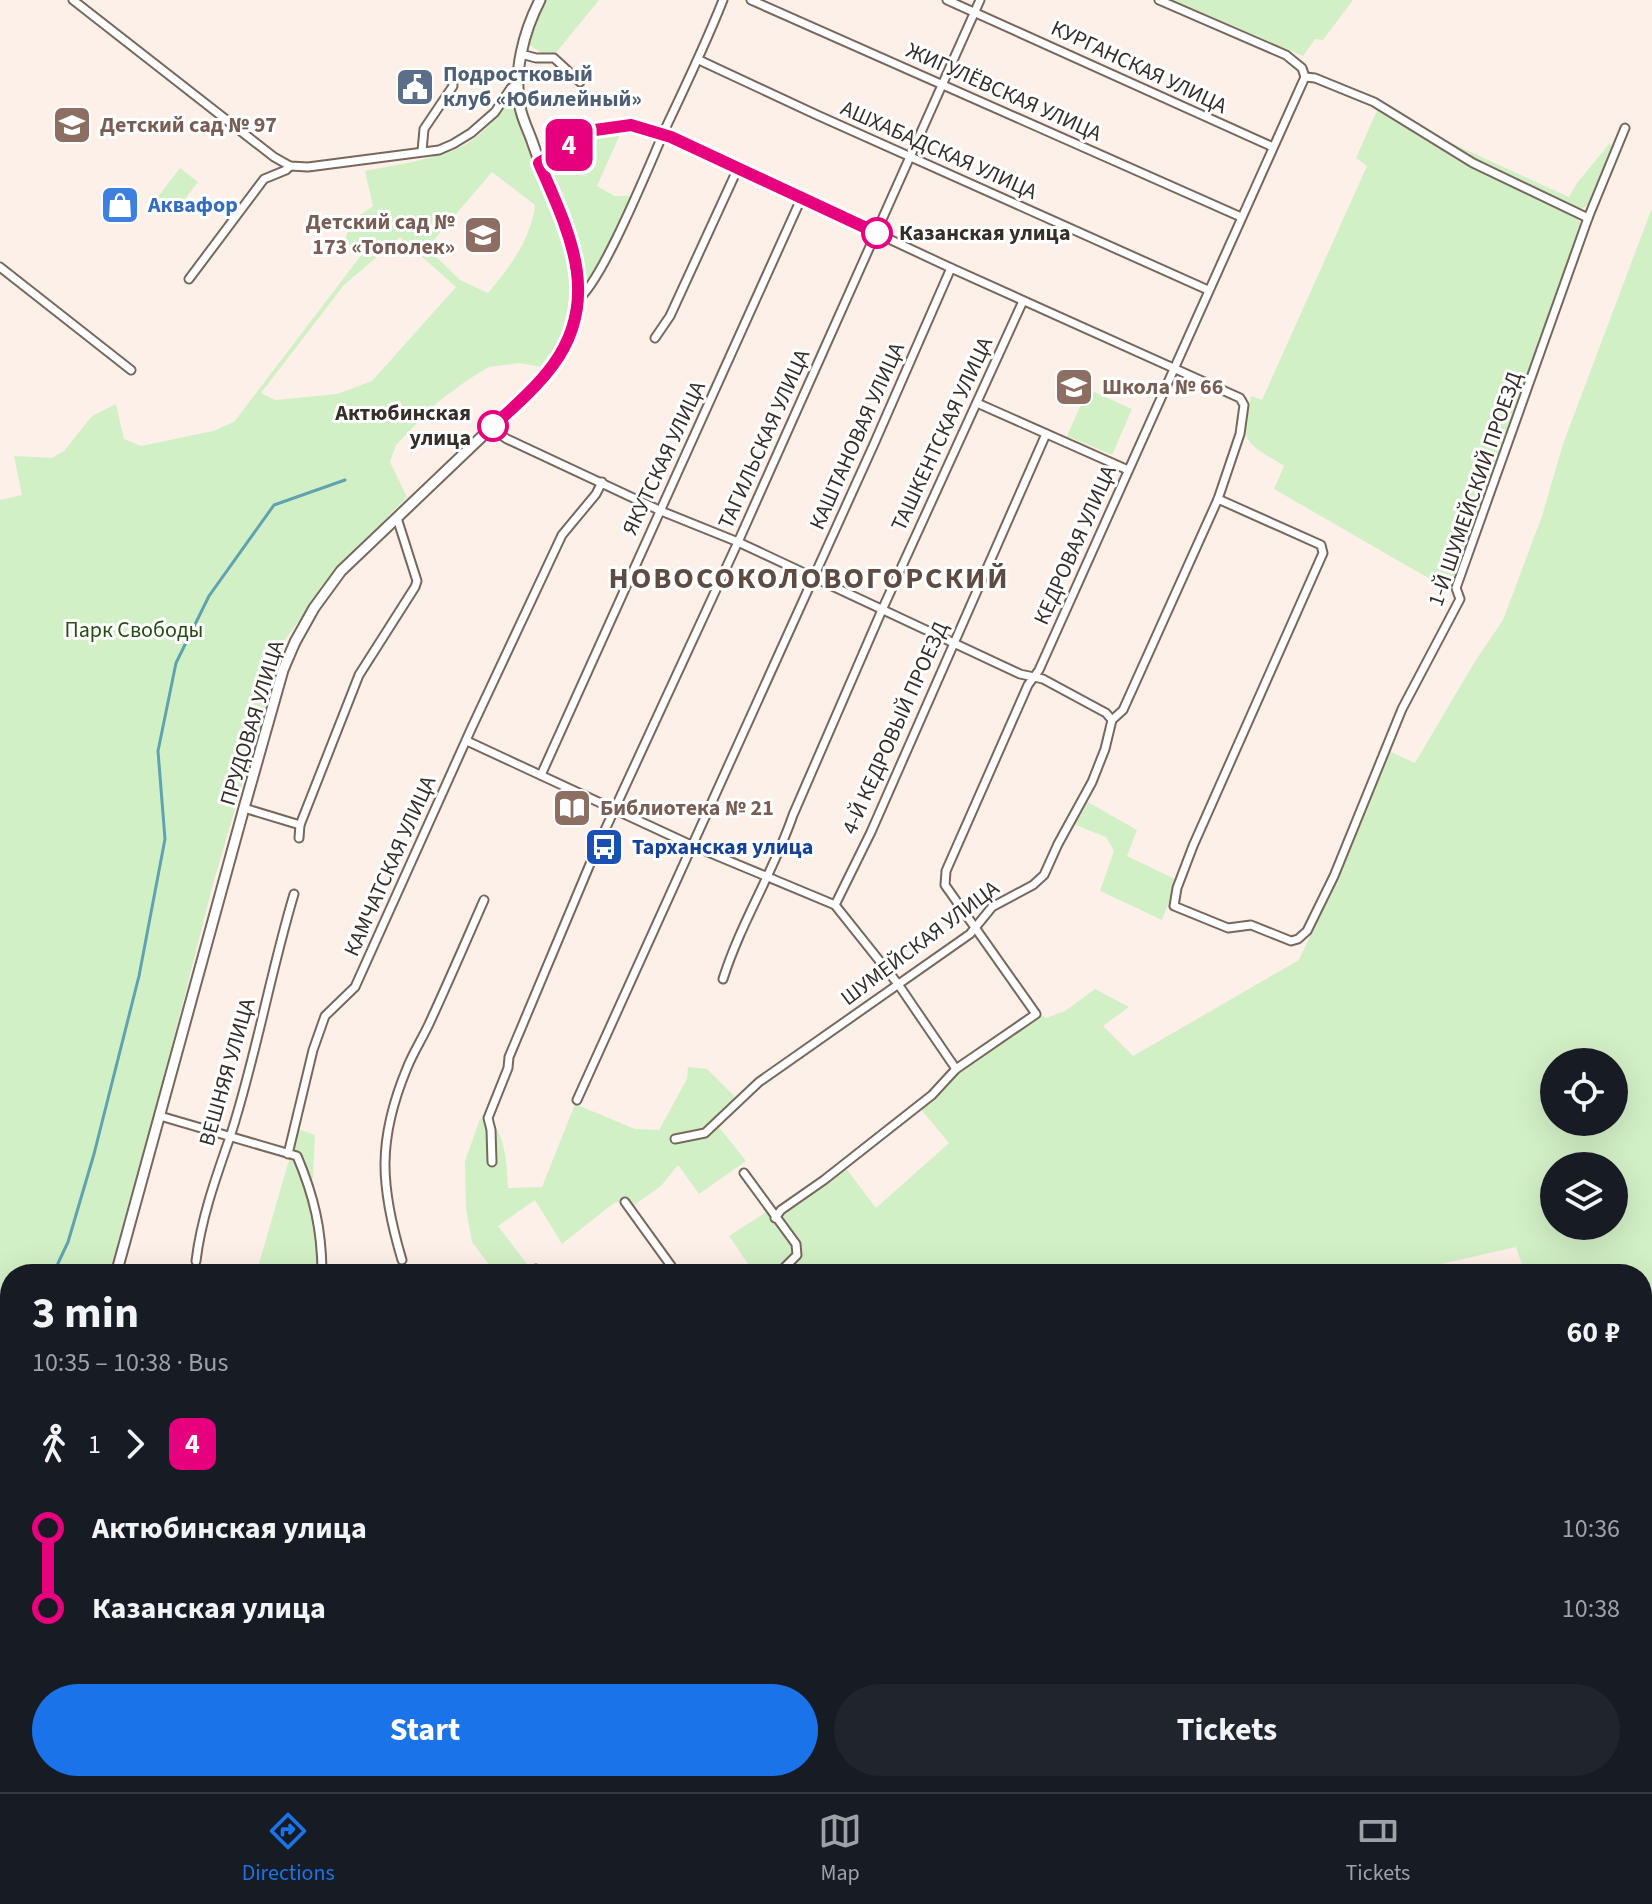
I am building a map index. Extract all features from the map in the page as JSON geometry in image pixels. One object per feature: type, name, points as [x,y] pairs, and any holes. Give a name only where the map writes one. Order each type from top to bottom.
[{"type":"main road","name":"ПРУДОВАЯ УЛИЦА","points":[[119,1264],[283,670],[295,642],[314,608],[341,571],[536,385],[554,363],[567,338],[579,283],[575,251],[520,108],[518,83],[521,54],[540,0]]},
{"type":"street","points":[[73,0],[274,157],[290,166],[308,167],[439,150],[471,133],[495,112],[518,83]]},
{"type":"street","points":[[577,300],[587,291],[614,240],[699,60],[723,0]]},
{"type":"street","name":"ЖИГУЛЁВСКАЯ УЛИЦА","points":[[751,0],[1241,217]]},
{"type":"street","name":"КУРГАНСКАЯ УЛИЦА","points":[[947,0],[1273,147]]},
{"type":"street","name":"ТАГИЛЬСКАЯ УЛИЦА","points":[[492,1162],[488,1118],[508,1068],[509,1057],[615,809],[980,0]]},
{"type":"street","points":[[1159,0],[1286,55],[1302,68],[1305,77],[1315,78],[1374,102],[1473,163],[1588,218]]},
{"type":"street","points":[[521,54],[554,58],[580,82]]},
{"type":"street","name":"АШХАБАДСКАЯ УЛИЦА","points":[[699,60],[1208,290]]},
{"type":"street","points":[[422,151],[424,129],[453,86],[452,75]]},
{"type":"street","name":"КЕДРОВАЯ УЛИЦА","points":[[956,1069],[1036,1014],[945,885],[946,871],[1305,77]]},
{"type":"street","points":[[539,163],[595,130],[631,125],[664,134],[1174,368]]},
{"type":"street","name":"1-Й ШУМЕЙСКИЙ ПРОЕЗД","points":[[1218,499],[1321,545],[1323,553],[1193,846],[1177,888],[1174,906],[1228,928],[1251,925],[1291,941],[1307,931],[1334,876],[1402,709],[1460,599],[1456,588],[1588,218],[1625,128]]},
{"type":"street","points":[[189,279],[264,179],[290,166]]},
{"type":"street","points":[[655,338],[670,316],[738,168]]},
{"type":"street","name":"ЯКУТСКАЯ УЛИЦА","points":[[541,775],[801,199]]},
{"type":"street","points":[[0,267],[131,370]]},
{"type":"street","name":"КАШТАНОВАЯ УЛИЦА","points":[[577,1100],[951,268]]},
{"type":"street","name":"ТАШКЕНТСКАЯ УЛИЦА","points":[[723,979],[734,945],[767,877],[882,610],[1023,301]]},
{"type":"street","name":"ШУМЕЙСКАЯ УЛИЦА","points":[[675,1139],[705,1133],[759,1082],[975,928],[992,907],[1033,885],[1044,875],[1092,782],[1112,720],[1123,710],[1218,499],[1240,434],[1244,405],[1240,398],[1174,368]]},
{"type":"street","points":[[977,403],[1128,470]]},
{"type":"street","points":[[491,428],[507,439],[661,511],[738,542],[1020,674],[1034,677],[1106,713],[1112,720]]},
{"type":"street","name":"4-Й КЕДРОВЫЙ ПРОЕЗД","points":[[835,905],[871,832],[1046,434]]},
{"type":"street","name":"КАМЧАТСКАЯ УЛИЦА","points":[[288,1154],[313,1050],[325,1016],[355,987],[562,535],[596,494],[602,482]]},
{"type":"street","points":[[299,838],[300,825],[359,675],[417,581],[397,518]]},
{"type":"street","points":[[467,741],[691,845],[835,905],[898,984],[956,1069],[932,1095],[781,1210],[775,1218]]},
{"type":"street","points":[[244,808],[300,825]]},
{"type":"street","name":"ВЕШНЯЯ УЛИЦА","points":[[196,1261],[198,1243],[294,894]]},
{"type":"street","points":[[402,1260],[388,1214],[385,1187],[385,1149],[391,1113],[408,1066],[484,900]]},
{"type":"street","points":[[160,1116],[297,1156],[311,1187],[322,1264]]},
{"type":"street","points":[[744,1173],[796,1244],[797,1255],[790,1264]]},
{"type":"street","points":[[625,1202],[670,1264]]},
{"type":"green space","points":[[545,0],[599,0],[555,54],[542,53],[528,44]]},
{"type":"green space","points":[[1172,0],[1353,0],[1323,40],[1315,39],[1303,56]]},
{"type":"green space","name":"Парк Свободы","points":[[508,103],[513,103],[556,211],[572,266],[573,294],[567,329],[546,368],[520,363],[489,367],[438,402],[396,445],[390,462],[407,497],[338,567],[285,640],[213,884],[143,1160],[112,1264],[0,1264],[0,500],[22,495],[14,456],[52,458],[64,451],[92,416],[116,404],[124,439],[141,446],[213,431],[234,422],[362,254],[344,242],[352,221],[373,206],[365,171],[446,153],[468,143]],"holes":[[[492,172],[535,205],[524,241],[488,293],[460,280],[427,248]],[[400,237],[456,287],[372,381],[337,394],[275,400],[261,393],[344,285]]]},
{"type":"green space","points":[[1378,108],[1472,167],[1575,216],[1582,225],[1581,236],[1449,590],[1274,489],[1284,466],[1253,445],[1246,433],[1251,396],[1262,400],[1367,166],[1356,158]]},
{"type":"green space","points":[[622,130],[597,186],[615,196],[633,196],[583,292],[579,252],[547,164],[597,134]]},
{"type":"green space","points":[[1425,131],[1569,197],[1610,143],[1613,149],[1591,203],[1580,210],[1474,160]]},
{"type":"green space","points":[[180,168],[198,182],[172,216],[154,202]]},
{"type":"green space","points":[[1652,208],[1652,1264],[1522,1264],[1516,1247],[1441,1264],[748,1264],[729,1236],[842,1163],[876,1208],[949,1143],[918,1106],[952,1071],[1039,1013],[1046,1018],[1065,1011],[1095,989],[1129,1007],[1103,1026],[1133,1056],[1299,960],[1337,877],[1387,750],[1415,763],[1503,620],[1542,516],[1563,444]]},
{"type":"green space","points":[[1088,389],[1132,409],[1112,455],[1067,436]]},
{"type":"green space","points":[[1086,801],[1137,830],[1127,856],[1177,880],[1162,920],[1100,891],[1114,851],[1106,837],[1073,824]]},
{"type":"green space","points":[[688,1067],[707,1069],[736,1098],[739,1107],[719,1127],[746,1161],[699,1194],[678,1165],[661,1186],[633,1206],[625,1200],[614,1203],[562,1244],[535,1200],[498,1226],[527,1264],[488,1264],[472,1242],[466,1209],[465,1161],[480,1119],[490,1119],[499,1134],[506,1161],[508,1188],[542,1187],[575,1104],[635,1129],[659,1130],[687,1079]]},
{"type":"green space","points":[[298,1129],[315,1135],[313,1178],[307,1185],[319,1250],[318,1264],[259,1264]]},
{"type":"waterway","points":[[58,1264],[68,1242],[94,1154],[139,976],[165,839],[158,751],[176,663],[209,596],[274,505],[345,480]]},
{"type":"bus line","name":"4","points":[[493,426],[554,363],[567,338],[577,300],[579,283],[575,251],[539,163],[595,130],[631,125],[671,137],[877,233]]},
{"type":"place","name":"Подростковый клуб «Юбилейный»","points":[[415,87]]},
{"type":"place","name":"Детский сад № 97","points":[[72,125]]},
{"type":"place","name":"Аквафор","points":[[120,205]]},
{"type":"place","name":"Казанская улица","points":[[877,233]]},
{"type":"place","name":"Детский сад № 173 «Тополек»","points":[[483,235]]},
{"type":"place","name":"Школа № 66","points":[[1074,387]]},
{"type":"place","name":"Актюбинская улица","points":[[493,426]]},
{"type":"place","name":"Библиотека № 21","points":[[572,808]]},
{"type":"place","name":"Тарханская улица","points":[[604,847]]},
{"type":"district","name":"НОВОСОКОЛОВОГОРСКИЙ","points":[[809,578]]}]
